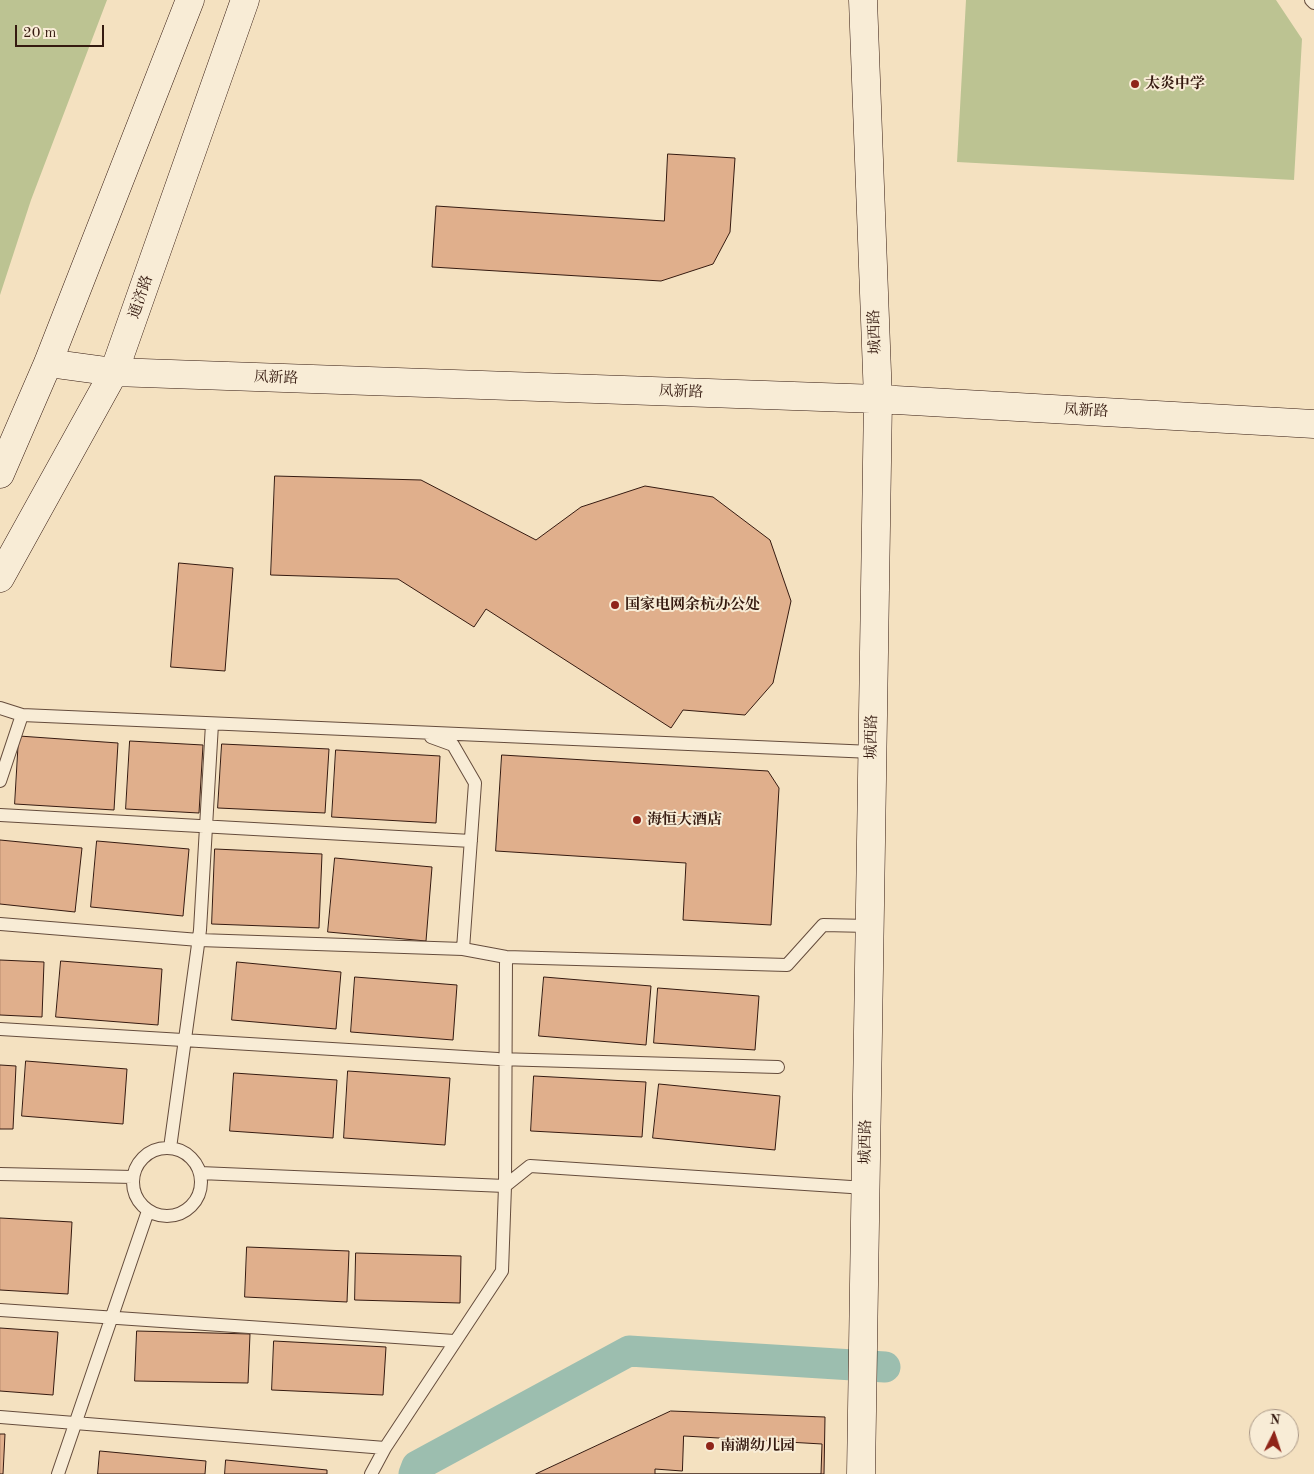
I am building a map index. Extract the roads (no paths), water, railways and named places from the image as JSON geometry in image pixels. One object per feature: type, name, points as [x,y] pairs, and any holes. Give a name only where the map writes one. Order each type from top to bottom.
[{"type":"main road","points":[[0,474],[48,363],[190,0]]},
{"type":"main road","name":"通济路","points":[[0,578],[114,372],[245,0]]},
{"type":"main road","name":"城西路","points":[[861,1474],[878,399],[863,0]]},
{"type":"main road","name":"凤新路","points":[[48,363],[114,372],[878,399],[1314,424]]},
{"type":"lane","points":[[1311,0],[1314,3]]},
{"type":"lane","points":[[0,708],[22,716],[872,752]]},
{"type":"lane","points":[[0,781],[22,716]]},
{"type":"lane","points":[[170,1148],[199,940],[212,724]]},
{"type":"lane","points":[[420,732],[453,745],[475,783],[463,949]]},
{"type":"lane","points":[[0,815],[470,841]]},
{"type":"lane","points":[[0,924],[199,940],[463,949],[506,956],[787,965],[823,925],[869,926]]},
{"type":"lane","points":[[370,1474],[384,1448],[502,1271],[506,956]]},
{"type":"lane","points":[[0,1029],[185,1042],[505,1059],[778,1067]]},
{"type":"lane","points":[[170,1148],[187,1154],[195,1162],[200,1173],[201,1185],[198,1196],[192,1206],[182,1213],[171,1216],[159,1215],[148,1211],[134,1194],[133,1177],[138,1163],[145,1155],[154,1150],[170,1148]]},
{"type":"lane","points":[[200,1173],[504,1186],[530,1166],[866,1188]]},
{"type":"lane","points":[[0,1174],[133,1177]]},
{"type":"lane","points":[[58,1474],[148,1211]]},
{"type":"lane","points":[[0,1310],[112,1316],[454,1341]]},
{"type":"lane","points":[[0,1416],[384,1448]]},
{"type":"waterway","points":[[414,1474],[417,1466],[629,1351],[885,1367]]},
{"type":"place","name":"太炎中学","points":[[1135,84]]},
{"type":"place","name":"国家电网余杭办公处","points":[[615,605]]},
{"type":"place","name":"海恒大酒店","points":[[637,820]]},
{"type":"place","name":"南湖幼儿园","points":[[710,1446]]}]
